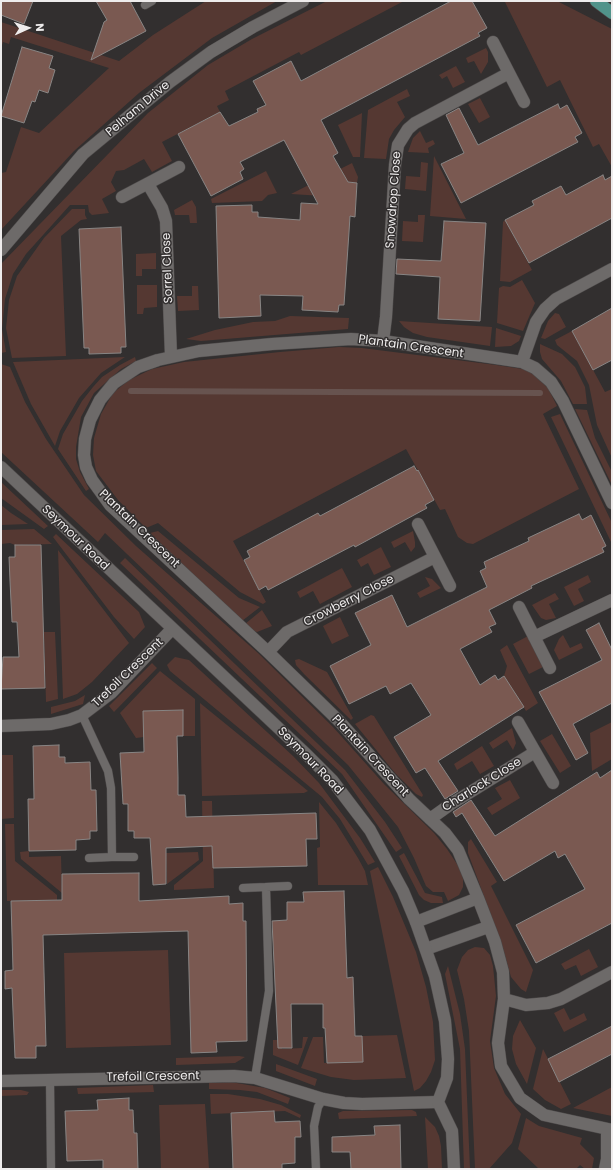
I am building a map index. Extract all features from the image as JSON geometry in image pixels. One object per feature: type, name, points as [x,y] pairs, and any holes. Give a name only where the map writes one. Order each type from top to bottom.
[{"type":"main road","points":[[596,1],[612,13]]},
{"type":"street","name":"Pelham Drive","points":[[1,250],[83,154],[170,82],[212,52],[253,27],[303,1]]},
{"type":"street","points":[[493,42],[524,102]]},
{"type":"street","name":"Snowdrop Close","points":[[383,341],[386,317],[395,164],[398,145],[408,129],[415,123],[508,73]]},
{"type":"street","points":[[122,197],[179,167]]},
{"type":"street","name":"Sorrel Close","points":[[148,184],[162,208],[166,221],[171,356]]},
{"type":"street","points":[[522,362],[536,322],[545,309],[556,299],[612,269]]},
{"type":"street","name":"Plantain Crescent","points":[[610,1129],[544,1115],[520,1098],[501,1066],[498,1043],[504,999],[503,972],[478,898],[458,850],[445,833],[404,794],[340,722],[268,652],[110,505],[92,480],[86,467],[84,455],[85,439],[90,420],[100,400],[114,382],[138,367],[171,356],[199,351],[332,339],[383,341],[522,362],[543,374],[556,390],[612,503]]},
{"type":"street","name":"Seymour Road","points":[[1,467],[305,753],[332,780],[370,830],[403,891],[416,922],[435,976],[445,1021],[448,1043],[447,1078],[438,1102]]},
{"type":"street","points":[[418,524],[450,586]]},
{"type":"street","name":"Crowberry Close","points":[[268,652],[287,632],[435,557]]},
{"type":"street","points":[[534,637],[612,600]]},
{"type":"street","points":[[519,607],[550,668]]},
{"type":"street","name":"Trefoil Crescent","points":[[1,726],[51,724],[69,720],[82,714],[111,693],[172,629]]},
{"type":"street","points":[[518,722],[552,782]]},
{"type":"street","name":"Charlock Close","points":[[430,819],[451,804],[535,752]]},
{"type":"street","points":[[416,922],[478,898]]},
{"type":"street","points":[[426,949],[488,927]]},
{"type":"street","points":[[504,999],[526,1005],[548,1003],[562,999],[612,972]]},
{"type":"street","name":"Trefoil Crescent","points":[[1,1081],[234,1076],[255,1078],[323,1099],[362,1104],[438,1102]]},
{"type":"street","points":[[438,1102],[452,1131],[454,1169]]},
{"type":"street","points":[[605,1169],[610,1129]]},
{"type":"lane","name":"Trefoil Crescent","points":[[82,714],[108,770],[111,788],[112,857]]},
{"type":"lane","points":[[89,858],[134,857]]},
{"type":"lane","points":[[243,888],[288,886]]},
{"type":"lane","points":[[255,1078],[269,991],[266,887]]},
{"type":"lane","points":[[50,1080],[51,1169]]},
{"type":"lane","points":[[316,1169],[314,1126],[318,1107],[323,1099]]},
{"type":"shaded area","points":[[206,1],[277,1],[212,38],[139,93],[74,151],[1,230],[1,173],[6,172],[21,127],[39,133],[109,68],[11,37],[9,44],[3,42],[1,48],[1,22],[119,61],[153,35]]},
{"type":"shaded area","points":[[327,1],[404,1],[301,55],[299,52],[225,91],[229,100],[217,106],[220,112],[162,142],[172,161],[152,172],[144,159],[124,170],[116,171],[111,182],[116,191],[102,199],[109,213],[92,215],[89,212],[88,205],[70,205],[26,254],[13,274],[5,299],[2,329],[6,352],[1,353],[1,264],[148,113],[208,65],[252,39]]},
{"type":"shaded area","points":[[502,1],[557,1],[612,29],[612,167],[599,144],[593,147],[560,80],[547,87],[505,2]]},
{"type":"shaded area","points":[[486,48],[488,52],[488,62],[481,74],[474,61],[468,63],[466,58]]},
{"type":"shaded area","points":[[456,66],[465,82],[453,88],[447,76],[442,79],[439,75]]},
{"type":"shaded area","points":[[407,89],[410,96],[397,102],[405,117],[394,130],[389,139],[386,159],[364,158],[368,110]]},
{"type":"shaded area","points":[[480,98],[490,117],[479,123],[468,104]]},
{"type":"shaded area","points":[[362,113],[360,157],[353,157],[338,125]]},
{"type":"shaded area","points":[[420,131],[426,143],[433,140],[435,144],[428,148],[429,153],[408,152],[413,138]]},
{"type":"shaded area","points":[[434,156],[466,219],[430,216]]},
{"type":"shaded area","points":[[421,162],[428,163],[426,191],[405,189],[406,176],[420,177]]},
{"type":"shaded area","points":[[352,163],[358,177],[357,183],[340,182],[338,197],[291,194]]},
{"type":"shaded area","points":[[266,171],[277,193],[268,195],[262,201],[212,203],[211,199]]},
{"type":"shaded area","points":[[192,200],[196,207],[197,223],[190,223],[189,215],[175,215],[174,210]]},
{"type":"shaded area","points":[[72,209],[85,209],[87,219],[81,220],[61,236],[66,356],[12,358],[6,328],[9,300],[17,276],[44,238]]},
{"type":"shaded area","points":[[418,215],[425,215],[423,242],[402,241],[403,221],[418,222]]},
{"type":"shaded area","points":[[505,220],[532,270],[510,282],[500,281],[503,222]]},
{"type":"shaded area","points":[[156,253],[156,269],[142,269],[142,276],[136,276],[136,254]]},
{"type":"shaded area","points":[[522,280],[535,303],[523,331],[497,323],[499,288],[503,286],[510,287]]},
{"type":"shaded area","points":[[137,285],[157,285],[157,307],[144,308],[143,314],[137,314]]},
{"type":"shaded area","points":[[192,286],[198,286],[199,310],[178,311],[177,296],[192,296]]},
{"type":"shaded area","points":[[555,313],[559,314],[566,327],[545,339],[541,338],[548,321]]},
{"type":"shaded area","points":[[290,316],[349,318],[348,329],[201,341],[186,339],[215,330],[253,322],[275,321]]},
{"type":"shaded area","points":[[399,321],[492,327],[490,346],[427,337],[413,333],[404,327]]},
{"type":"shaded area","points":[[496,328],[521,336],[519,341],[511,346],[495,347]]},
{"type":"shaded area","points":[[572,331],[605,392],[612,389],[612,458],[597,425],[589,385],[577,361],[557,345],[555,340]]},
{"type":"shaded area","points":[[540,344],[562,354],[575,367],[585,387],[587,404],[573,404],[561,381],[542,359]]},
{"type":"shaded area","points":[[339,347],[362,348],[496,365],[523,369],[533,374],[548,388],[557,406],[543,414],[579,489],[473,544],[467,543],[458,537],[445,509],[440,510],[406,449],[233,541],[266,602],[263,604],[240,592],[158,523],[146,528],[118,500],[96,471],[93,455],[94,438],[101,414],[113,393],[129,380],[152,369],[184,362]]},
{"type":"shaded area","points":[[125,357],[101,373],[79,398],[60,431],[55,446],[31,404],[13,362]]},
{"type":"shaded area","points":[[135,357],[136,361],[121,369],[94,393],[81,417],[76,447],[76,459],[80,472],[89,489],[86,491],[58,449],[63,434],[82,401],[102,377]]},
{"type":"shaded area","points":[[1,364],[10,367],[25,402],[46,439],[84,495],[136,546],[258,653],[333,727],[384,784],[434,833],[461,870],[463,887],[459,895],[448,901],[444,892],[433,892],[426,886],[398,827],[348,765],[105,533],[98,542],[1,452]]},
{"type":"shaded area","points":[[575,409],[587,410],[595,438],[612,472],[612,485]]},
{"type":"shaded area","points":[[560,414],[612,523],[612,544],[551,417]]},
{"type":"shaded area","points":[[1,482],[48,526],[44,529],[1,498]]},
{"type":"shaded area","points":[[1,505],[11,513],[28,524],[1,525]]},
{"type":"shaded area","points":[[34,529],[52,544],[1,544],[1,530]]},
{"type":"shaded area","points":[[158,531],[239,598],[260,607],[242,621],[150,533]]},
{"type":"shaded area","points":[[413,531],[415,547],[411,552],[405,542],[394,548],[391,542]]},
{"type":"shaded area","points":[[56,534],[139,612],[145,627],[134,639],[114,617],[53,537]]},
{"type":"shaded area","points":[[381,547],[391,567],[374,575],[368,563],[361,567],[357,560]]},
{"type":"shaded area","points":[[58,550],[129,643],[92,682],[77,694],[63,699]]},
{"type":"shaded area","points":[[125,558],[345,770],[385,822],[402,848],[396,852],[342,774],[120,563]]},
{"type":"shaded area","points":[[342,568],[352,587],[320,604],[313,591],[300,598],[297,592]]},
{"type":"shaded area","points":[[588,575],[591,582],[578,589],[584,601],[574,606],[564,587]]},
{"type":"shaded area","points":[[425,577],[432,579],[441,588],[420,598],[417,593],[430,586]]},
{"type":"shaded area","points":[[555,593],[559,599],[549,604],[556,618],[546,620],[541,618],[532,605]]},
{"type":"shaded area","points":[[262,610],[272,626],[257,632],[251,630],[245,624]]},
{"type":"shaded area","points":[[340,617],[349,636],[332,644],[323,626]]},
{"type":"shaded area","points":[[44,632],[55,632],[58,699],[46,702]]},
{"type":"shaded area","points":[[563,635],[570,648],[581,643],[583,648],[559,660],[554,650],[559,639]]},
{"type":"shaded area","points":[[528,636],[543,667],[529,674],[513,644]]},
{"type":"shaded area","points":[[507,645],[538,703],[526,711],[504,676],[507,666],[500,650]]},
{"type":"shaded area","points":[[175,657],[189,660],[293,756],[319,783],[360,838],[375,862],[368,865],[340,819],[322,797],[170,671],[167,665]]},
{"type":"shaded area","points":[[299,659],[327,672],[353,718],[351,720],[296,665],[295,660]]},
{"type":"shaded area","points":[[152,663],[157,668],[114,712],[109,706]]},
{"type":"shaded area","points":[[160,671],[195,699],[195,736],[183,736],[183,710],[144,711],[144,737],[136,738],[120,713]]},
{"type":"shaded area","points":[[85,695],[83,704],[51,714],[51,707],[75,701]]},
{"type":"shaded area","points":[[200,703],[308,791],[304,793],[202,796]]},
{"type":"shaded area","points":[[371,715],[374,716],[423,795],[422,797],[416,794],[395,773],[355,724]]},
{"type":"shaded area","points":[[612,722],[612,759],[592,771],[590,733]]},
{"type":"shaded area","points":[[512,728],[516,743],[513,750],[507,740],[493,749],[489,743]]},
{"type":"shaded area","points":[[552,734],[571,766],[560,773],[540,741]]},
{"type":"shaded area","points":[[482,746],[494,766],[480,774],[472,761],[457,770],[454,764]]},
{"type":"shaded area","points":[[1,755],[13,755],[14,818],[1,819]]},
{"type":"shaded area","points":[[510,780],[520,798],[492,815],[487,808],[502,799],[495,788]]},
{"type":"shaded area","points":[[202,801],[212,801],[214,888],[174,890],[174,885],[203,861]]},
{"type":"shaded area","points":[[319,802],[336,823],[358,858],[365,871],[368,885],[318,885],[317,848],[320,847]]},
{"type":"shaded area","points":[[5,824],[14,824],[15,861],[57,895],[57,900],[7,901]]},
{"type":"shaded area","points":[[471,839],[497,882],[491,886],[533,970],[526,992],[521,989],[511,977],[502,945],[468,853],[468,842]]},
{"type":"shaded area","points":[[29,851],[29,857],[61,856],[62,893],[21,859],[20,852]]},
{"type":"shaded area","points":[[198,852],[199,860],[167,884],[166,853]]},
{"type":"shaded area","points":[[404,853],[425,893],[442,897],[443,903],[431,903],[424,900],[419,895],[399,856]]},
{"type":"shaded area","points":[[378,867],[393,897],[416,952],[426,987],[433,1022],[435,1060],[426,1081],[420,1088],[414,1091],[370,871]]},
{"type":"shaded area","points":[[475,947],[484,948],[490,955],[493,966],[496,996],[490,1041],[494,1068],[505,1094],[521,1114],[512,1143],[489,1169],[475,1169],[469,1031],[464,999],[457,970],[462,957],[468,950]]},
{"type":"shaded area","points":[[589,949],[598,967],[581,976],[576,965],[565,970],[561,964]]},
{"type":"shaded area","points":[[168,950],[171,1045],[66,1048],[64,953]]},
{"type":"shaded area","points":[[448,966],[460,1014],[465,1049],[470,1169],[464,1169],[460,1049],[445,974]]},
{"type":"shaded area","points":[[564,1008],[570,1020],[584,1013],[587,1020],[564,1032],[554,1013]]},
{"type":"shaded area","points":[[520,1020],[536,1048],[527,1084],[516,1064],[512,1049],[513,1036]]},
{"type":"shaded area","points":[[397,1035],[406,1078],[354,1080],[331,1077],[301,1068],[313,1037],[323,1037],[324,1063],[362,1062],[362,1036]]},
{"type":"shaded area","points":[[303,1037],[308,1037],[298,1065],[273,1055],[273,1040],[281,1040],[282,1049],[302,1048]]},
{"type":"shaded area","points":[[543,1049],[571,1104],[561,1109],[545,1100],[533,1089]]},
{"type":"shaded area","points":[[245,1057],[235,1063],[176,1065],[176,1058]]},
{"type":"shaded area","points":[[276,1064],[317,1079],[315,1086],[276,1071]]},
{"type":"shaded area","points":[[231,1082],[265,1088],[290,1098],[288,1104],[257,1092],[209,1089],[209,1083]]},
{"type":"shaded area","points":[[153,1085],[154,1092],[78,1094],[77,1088]]},
{"type":"shaded area","points":[[612,1087],[612,1116],[573,1108]]},
{"type":"shaded area","points":[[1,1090],[21,1090],[29,1092],[27,1095],[1,1096]]},
{"type":"shaded area","points":[[210,1094],[228,1094],[260,1099],[281,1105],[301,1115],[300,1118],[285,1111],[211,1114]]},
{"type":"shaded area","points":[[205,1104],[209,1169],[161,1169],[159,1105]]},
{"type":"shaded area","points":[[412,1110],[416,1112],[417,1116],[339,1119],[338,1113],[343,1111]]},
{"type":"shaded area","points":[[425,1117],[435,1127],[439,1136],[442,1169],[428,1169]]},
{"type":"shaded area","points":[[526,1118],[539,1126],[582,1138],[580,1144],[594,1158],[592,1169],[585,1169],[580,1165],[576,1169],[539,1169],[518,1149]]},
{"type":"building","points":[[1,1],[33,1],[24,24],[1,15]]},
{"type":"building","points":[[96,1],[130,1],[146,31],[91,60],[104,22],[107,20]]},
{"type":"building","points":[[451,1],[472,1],[487,28],[478,33],[480,36],[321,120],[338,153],[333,156],[348,182],[357,183],[355,217],[350,216],[344,305],[339,305],[338,312],[302,310],[303,296],[260,295],[261,316],[219,318],[216,206],[252,205],[252,212],[258,212],[258,217],[300,220],[301,203],[318,204],[284,140],[240,162],[244,169],[240,172],[243,179],[211,196],[178,134],[220,112],[229,126],[258,112],[257,109],[266,105],[253,81],[291,61],[301,81]]},
{"type":"building","points":[[22,47],[53,56],[49,68],[55,70],[48,93],[39,90],[35,102],[32,101],[24,123],[1,116]]},
{"type":"building","points":[[558,104],[560,109],[567,105],[582,133],[575,137],[578,142],[461,203],[441,164],[464,153],[446,115],[459,108],[478,145]]},
{"type":"building","points":[[603,175],[605,180],[612,176],[612,218],[529,263],[505,220],[534,205],[532,201],[561,186],[566,195]]},
{"type":"building","points":[[444,221],[486,223],[480,321],[438,319],[440,277],[396,274],[397,259],[441,261]]},
{"type":"building","points":[[121,227],[126,347],[121,347],[121,353],[89,354],[89,348],[84,348],[79,229]]},
{"type":"building","points":[[612,308],[612,360],[593,370],[572,331]]},
{"type":"building","points":[[414,466],[417,471],[418,470],[434,500],[425,505],[427,508],[355,547],[354,545],[268,590],[266,586],[259,590],[244,560],[250,557],[247,551],[318,513],[320,516]]},
{"type":"building","points":[[579,514],[582,520],[591,515],[606,546],[602,548],[604,552],[531,586],[532,588],[489,610],[496,624],[489,627],[492,632],[460,649],[480,685],[495,675],[498,680],[504,676],[524,707],[438,761],[458,791],[445,799],[425,768],[416,773],[394,737],[431,715],[411,683],[390,694],[386,686],[349,704],[330,666],[371,645],[355,613],[392,595],[407,627],[487,587],[480,571],[486,568],[484,562],[529,541],[528,538]]},
{"type":"building","points":[[15,545],[41,545],[45,688],[1,689],[3,657],[19,657],[17,622],[12,622],[9,557],[15,557]]},
{"type":"building","points":[[599,623],[612,650],[612,703],[573,724],[588,753],[576,760],[539,692],[602,660],[586,630]]},
{"type":"building","points":[[183,710],[183,736],[177,736],[178,795],[185,795],[186,817],[316,813],[317,839],[306,839],[307,866],[213,868],[212,846],[166,848],[166,884],[153,885],[150,838],[134,838],[134,831],[128,831],[128,804],[123,804],[120,753],[144,752],[143,711]]},
{"type":"building","points":[[59,745],[59,757],[65,757],[65,763],[90,762],[91,790],[96,790],[97,831],[90,831],[90,839],[76,840],[76,850],[29,851],[28,799],[34,799],[33,746]]},
{"type":"building","points":[[612,770],[612,923],[536,963],[516,925],[585,889],[565,854],[558,858],[555,851],[504,881],[462,813],[456,817],[453,812],[471,800],[495,836],[597,772],[600,778]]},
{"type":"building","points":[[139,873],[139,901],[229,896],[229,904],[243,903],[243,921],[246,921],[247,1041],[216,1042],[217,1052],[191,1053],[188,931],[43,935],[46,1046],[36,1046],[36,1058],[15,1058],[12,988],[5,989],[5,971],[13,970],[11,901],[62,900],[62,874]]},
{"type":"building","points":[[344,891],[347,978],[353,977],[355,1036],[362,1036],[363,1062],[327,1063],[325,1028],[323,1028],[323,1004],[291,1004],[292,1048],[278,1048],[272,921],[287,920],[287,902],[304,902],[303,892]]},
{"type":"building","points":[[612,1026],[612,1054],[559,1082],[548,1059]]},
{"type":"building","points":[[129,1098],[129,1110],[133,1110],[134,1133],[137,1133],[138,1169],[103,1169],[103,1160],[67,1161],[65,1111],[98,1110],[97,1100]]},
{"type":"building","points":[[274,1111],[275,1122],[300,1121],[301,1137],[295,1137],[295,1163],[282,1164],[282,1169],[233,1169],[231,1113]]},
{"type":"building","points":[[400,1125],[401,1169],[351,1169],[350,1152],[332,1152],[332,1137],[375,1135],[374,1126]]},
{"type":"waterway","points":[[131,391],[540,393]]}]
